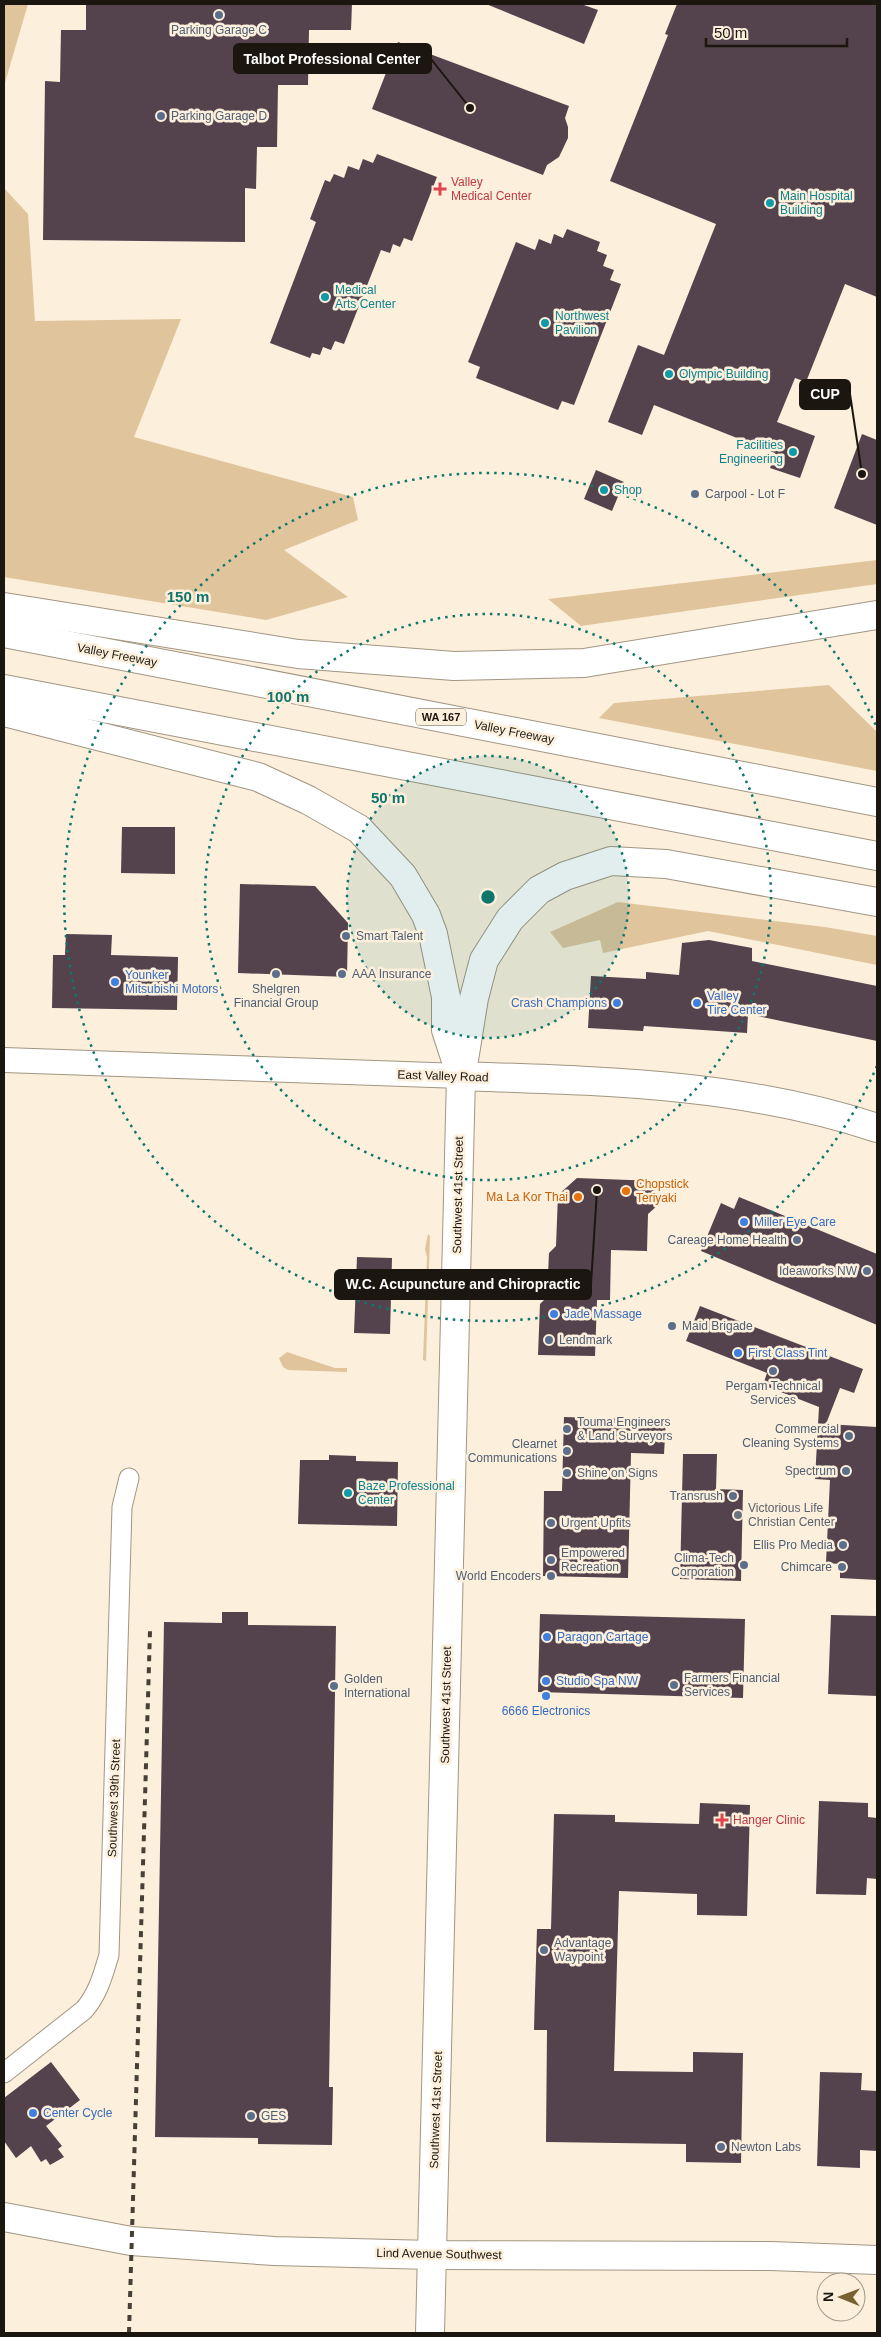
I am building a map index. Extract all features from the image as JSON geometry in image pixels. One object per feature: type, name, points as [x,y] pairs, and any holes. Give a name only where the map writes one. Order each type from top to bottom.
[{"type":"main road","points":[[4,607],[298,654],[454,666],[584,663],[877,615]]},
{"type":"main road","name":"Valley Freeway","points":[[4,633],[877,802]]},
{"type":"main road","points":[[4,650],[877,818]]},
{"type":"main road","points":[[4,689],[877,856]]},
{"type":"main road","points":[[4,712],[258,777],[308,800],[358,829],[403,876],[426,915],[433,934],[446,997],[446,1030],[461,1076]]},
{"type":"main road","points":[[461,1076],[474,998],[484,960],[510,919],[540,890],[565,876],[611,861],[666,864],[877,902]]},
{"type":"main road","name":"East Valley Road","points":[[461,1076],[623,1082],[700,1090],[783,1101],[877,1128]]},
{"type":"main road","name":"Southwest 41st Street","points":[[430,2333],[461,1076]]},
{"type":"main road","name":"Lind Avenue Southwest","points":[[4,2217],[131,2241],[274,2251],[432,2255],[762,2256],[877,2260]]},
{"type":"street","name":"East Valley Road","points":[[4,1060],[461,1076]]},
{"type":"street","name":"Southwest 39th Street","points":[[4,2073],[84,2010],[91,2002],[101,1982],[108,1955],[122,1507],[129,1478]]},
{"type":"shaded area","points":[[4,4],[28,4],[4,86]]},
{"type":"shaded area","points":[[4,188],[28,214],[35,321],[181,319],[134,437],[353,497],[358,520],[284,550],[348,597],[266,620],[4,577]]},
{"type":"shaded area","points":[[877,560],[877,584],[581,626],[548,599]]},
{"type":"shaded area","points":[[829,685],[877,732],[877,771],[599,718],[614,703]]},
{"type":"shaded area","points":[[618,902],[825,927],[877,936],[877,965],[708,931],[603,953],[600,940],[563,948],[550,932]]},
{"type":"shaded area","points":[[428,1234],[430,1236],[426,1361],[423,1360],[427,1257],[425,1249]]},
{"type":"shaded area","points":[[287,1352],[335,1368],[347,1368],[347,1372],[288,1370],[283,1367],[279,1358]]},
{"type":"building","name":"Parking Garage D","points":[[86,4],[352,4],[351,30],[309,30],[308,85],[278,85],[277,147],[257,147],[256,189],[245,188],[245,242],[43,240],[45,81],[60,82],[61,30],[86,30]]},
{"type":"building","points":[[486,4],[581,4],[598,10],[584,44]]},
{"type":"building","name":"Main Hospital Building","points":[[677,4],[877,4],[877,297],[845,284],[806,382],[795,378],[777,422],[815,436],[800,478],[770,468],[775,453],[654,405],[642,435],[608,422],[638,345],[664,355],[716,224],[610,181],[668,35],[665,34]]},
{"type":"building","points":[[398,42],[569,106],[565,118],[568,127],[568,138],[559,157],[547,165],[543,175],[372,109]]},
{"type":"building","name":"Medical Arts Center","points":[[377,154],[437,177],[412,241],[404,238],[400,247],[393,244],[390,253],[381,250],[344,344],[335,341],[331,350],[323,347],[320,355],[312,353],[310,358],[270,343],[316,222],[310,219],[325,180],[330,182],[334,174],[344,178],[348,166],[359,170],[363,159],[373,163]]},
{"type":"building","name":"Northwest Pavilion","points":[[567,229],[600,242],[597,251],[607,255],[603,266],[614,270],[610,280],[621,284],[574,405],[562,401],[558,410],[476,378],[480,367],[468,362],[516,242],[535,250],[539,239],[551,244],[554,234],[563,238]]},
{"type":"building","points":[[862,434],[877,440],[877,525],[834,508]]},
{"type":"building","name":"Shop","points":[[596,470],[624,482],[612,511],[584,499]]},
{"type":"building","points":[[122,827],[175,827],[175,874],[121,873]]},
{"type":"building","points":[[240,884],[315,886],[348,923],[347,977],[238,973]]},
{"type":"building","name":"Younker Mitsubishi Motors","points":[[66,934],[112,935],[111,955],[178,957],[177,1010],[52,1008],[53,955],[65,955]]},
{"type":"building","points":[[709,940],[752,948],[752,961],[877,986],[877,1041],[748,1014],[747,1033],[644,1026],[643,1031],[588,1028],[591,976],[646,979],[646,972],[679,975],[682,943]]},
{"type":"building","points":[[577,1178],[655,1181],[654,1200],[658,1205],[648,1214],[647,1251],[611,1250],[610,1300],[597,1300],[595,1356],[538,1355],[540,1304],[547,1297],[549,1253],[556,1246],[558,1195]]},
{"type":"building","points":[[739,1197],[877,1254],[877,1325],[701,1251],[721,1203],[734,1209]]},
{"type":"building","points":[[357,1257],[392,1258],[390,1334],[354,1333]]},
{"type":"building","points":[[700,1306],[863,1369],[854,1393],[840,1388],[826,1424],[877,1427],[877,1580],[840,1578],[840,1564],[826,1563],[830,1480],[815,1479],[819,1407],[763,1385],[767,1373],[686,1341]]},
{"type":"building","points":[[564,1417],[666,1420],[664,1454],[631,1453],[628,1578],[543,1576],[544,1491],[562,1491]]},
{"type":"building","points":[[683,1454],[717,1454],[716,1489],[743,1490],[741,1581],[680,1579]]},
{"type":"building","name":"Baze Professional Center","points":[[329,1455],[356,1456],[356,1461],[398,1462],[397,1526],[298,1524],[300,1460],[329,1460]]},
{"type":"building","points":[[222,1612],[248,1612],[248,1625],[336,1626],[329,2087],[333,2087],[332,2145],[258,2144],[258,2138],[155,2137],[164,1622],[222,1623]]},
{"type":"building","points":[[540,1614],[745,1619],[743,1698],[538,1692]]},
{"type":"building","points":[[831,1615],[877,1616],[877,1696],[828,1694]]},
{"type":"building","points":[[819,1801],[868,1803],[868,1817],[877,1818],[877,1879],[867,1878],[866,1895],[816,1894]]},
{"type":"building","points":[[700,1803],[750,1805],[747,1916],[697,1915],[697,1894],[619,1891],[614,2071],[693,2072],[693,2052],[743,2053],[741,2163],[686,2162],[686,2144],[546,2142],[547,2030],[534,2030],[537,1929],[551,1929],[554,1814],[615,1815],[615,1822],[699,1824]]},
{"type":"building","name":"Center Cycle","points":[[51,2062],[80,2100],[46,2126],[62,2146],[58,2149],[64,2157],[50,2165],[46,2159],[41,2162],[31,2146],[16,2158],[4,2141],[4,2098]]},
{"type":"building","points":[[820,2072],[862,2073],[861,2090],[877,2091],[877,2151],[860,2150],[860,2168],[817,2166]]},
{"type":"railway","points":[[129,2333],[150,1631]]},
{"type":"place","name":"Parking Garage C","points":[[219,15]]},
{"type":"place","name":"Talbot Professional Center","points":[[470,108]]},
{"type":"place","name":"Parking Garage D","points":[[161,116]]},
{"type":"place","name":"Valley Medical Center","points":[[440,189]]},
{"type":"place","name":"Main Hospital Building","points":[[770,203]]},
{"type":"place","name":"Medical Arts Center","points":[[325,297]]},
{"type":"place","name":"Northwest Pavilion","points":[[545,323]]},
{"type":"place","name":"Olympic Building","points":[[669,374]]},
{"type":"place","name":"Facilities Engineering","points":[[793,452]]},
{"type":"place","name":"CUP","points":[[862,474]]},
{"type":"place","name":"Shop","points":[[604,490]]},
{"type":"place","name":"Carpool - Lot F","points":[[695,494]]},
{"type":"place","name":"Smart Talent","points":[[346,936]]},
{"type":"place","name":"Shelgren Financial Group","points":[[276,974]]},
{"type":"place","name":"AAA Insurance","points":[[342,974]]},
{"type":"place","name":"Younker Mitsubishi Motors","points":[[115,982]]},
{"type":"place","name":"Crash Champions","points":[[617,1003]]},
{"type":"place","name":"Valley Tire Center","points":[[697,1003]]},
{"type":"place","name":"W.C. Acupuncture and Chiropractic","points":[[597,1190]]},
{"type":"place","name":"Chopstick Teriyaki","points":[[626,1191]]},
{"type":"place","name":"Ma La Kor Thai","points":[[578,1197]]},
{"type":"place","name":"Miller Eye Care","points":[[744,1222]]},
{"type":"place","name":"Careage Home Health","points":[[797,1240]]},
{"type":"place","name":"Ideaworks NW","points":[[867,1271]]},
{"type":"place","name":"Jade Massage","points":[[554,1314]]},
{"type":"place","name":"Maid Brigade","points":[[672,1326]]},
{"type":"place","name":"Lendmark","points":[[549,1340]]},
{"type":"place","name":"First Class Tint","points":[[738,1353]]},
{"type":"place","name":"Pergam Technical Services","points":[[773,1371]]},
{"type":"place","name":"Touma Engineers & Land Surveyors","points":[[567,1429]]},
{"type":"place","name":"Commercial Cleaning Systems","points":[[849,1436]]},
{"type":"place","name":"Clearnet Communications","points":[[567,1451]]},
{"type":"place","name":"Spectrum","points":[[846,1471]]},
{"type":"place","name":"Shine on Signs","points":[[567,1473]]},
{"type":"place","name":"Baze Professional Center","points":[[348,1493]]},
{"type":"place","name":"Transrush","points":[[733,1496]]},
{"type":"place","name":"Victorious Life Christian Center","points":[[738,1515]]},
{"type":"place","name":"Urgent Upfits","points":[[551,1523]]},
{"type":"place","name":"Ellis Pro Media","points":[[843,1545]]},
{"type":"place","name":"Empowered Recreation","points":[[551,1560]]},
{"type":"place","name":"Clima-Tech Corporation","points":[[744,1565]]},
{"type":"place","name":"Chimcare","points":[[842,1567]]},
{"type":"place","name":"World Encoders","points":[[551,1576]]},
{"type":"place","name":"Paragon Cartage","points":[[547,1637]]},
{"type":"place","name":"Studio Spa NW","points":[[546,1681]]},
{"type":"place","name":"Farmers Financial Services","points":[[674,1685]]},
{"type":"place","name":"Golden International","points":[[334,1686]]},
{"type":"place","name":"6666 Electronics","points":[[546,1696]]},
{"type":"place","name":"Hanger Clinic","points":[[722,1820]]},
{"type":"place","name":"Advantage Waypoint","points":[[544,1950]]},
{"type":"place","name":"Center Cycle","points":[[33,2113]]},
{"type":"place","name":"GES","points":[[251,2116]]},
{"type":"place","name":"Newton Labs","points":[[721,2147]]}]
